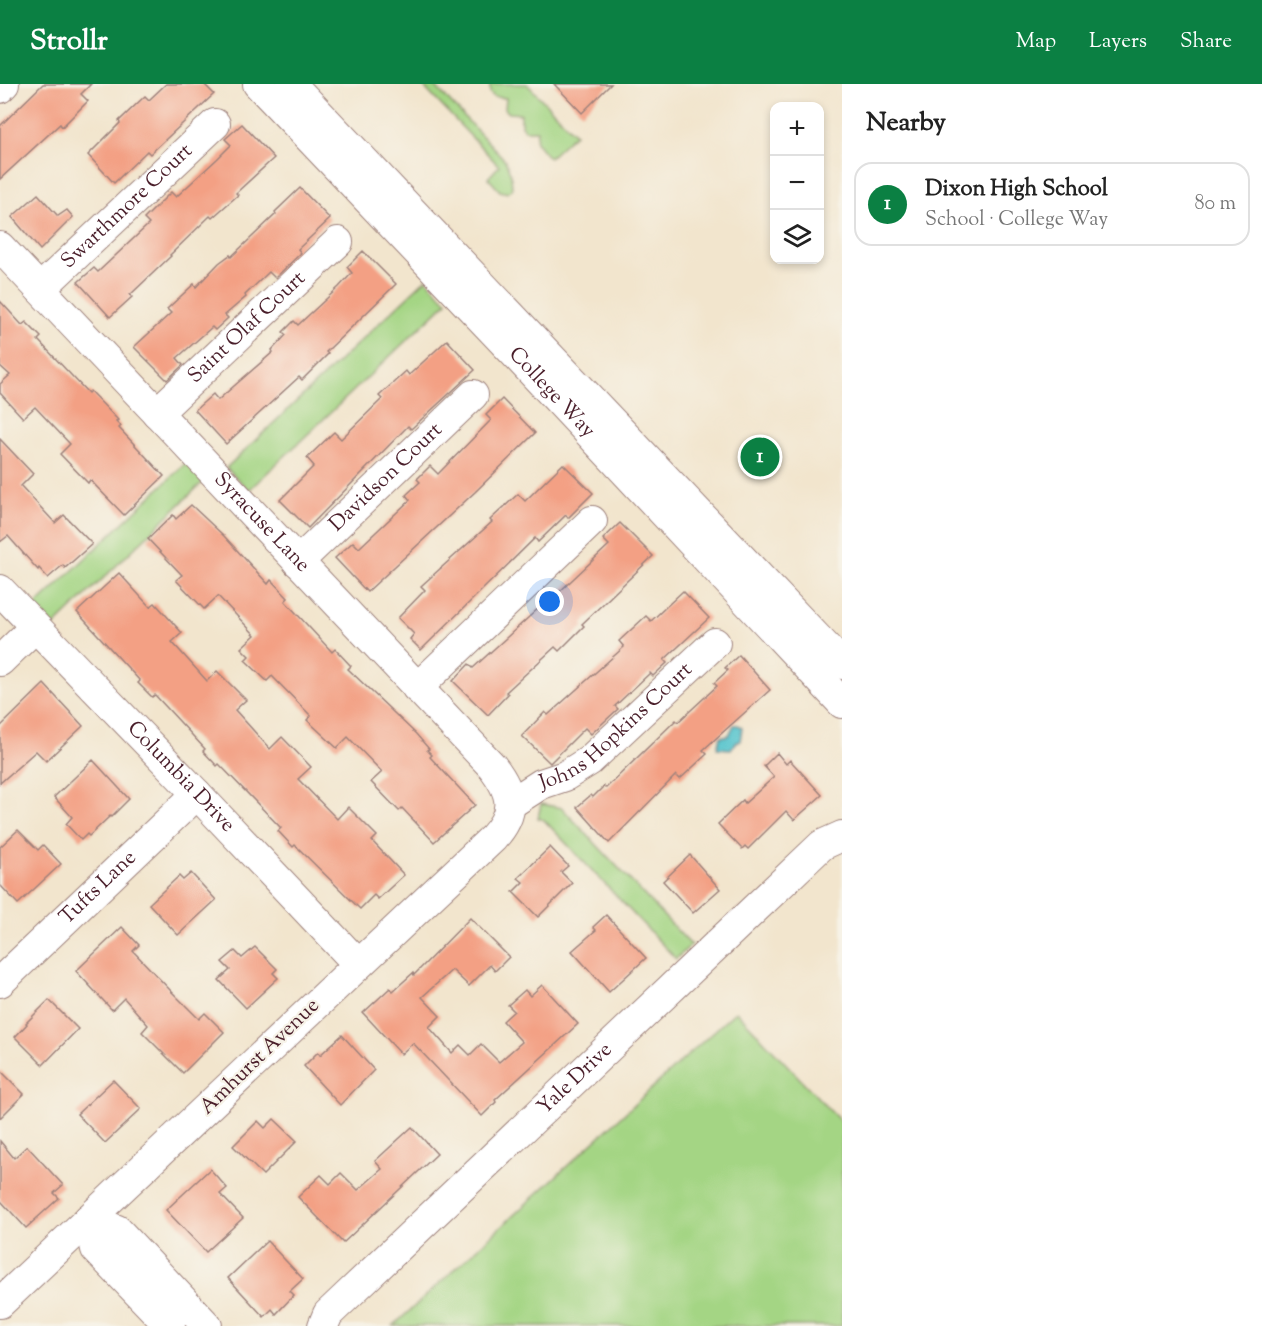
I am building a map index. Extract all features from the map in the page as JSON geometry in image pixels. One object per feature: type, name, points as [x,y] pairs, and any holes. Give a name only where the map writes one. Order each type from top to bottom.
[{"type":"street","points":[[0,88],[4,84]]},
{"type":"street","name":"College Way","points":[[258,84],[508,346],[842,703]]},
{"type":"street","name":"College Way","points":[[291,84],[842,664]]},
{"type":"street","name":"Swarthmore Court","points":[[40,289],[216,124]]},
{"type":"street","name":"Saint Olaf Court","points":[[157,413],[338,242]]},
{"type":"street","name":"Syracuse Lane","points":[[0,247],[492,766],[504,780],[510,804]]},
{"type":"street","name":"Davidson Court","points":[[298,562],[473,395]]},
{"type":"street","points":[[417,688],[592,521]]},
{"type":"street","name":"Columbia Drive","points":[[0,590],[358,964]]},
{"type":"street","points":[[0,660],[34,628]]},
{"type":"street","name":"Johns Hopkins Court","points":[[510,804],[541,784],[566,776],[589,762],[715,643]]},
{"type":"street","name":"Tufts Lane","points":[[0,982],[197,794]]},
{"type":"street","name":"Amhurst Avenue","points":[[0,1303],[493,838],[507,819],[510,804]]},
{"type":"street","name":"Yale Drive","points":[[318,1322],[832,840],[831,824],[842,814]]},
{"type":"street","points":[[89,1219],[96,1249],[170,1326]]},
{"type":"street","points":[[89,1219],[117,1230],[207,1326]]},
{"type":"green space","points":[[421,84],[433,84],[505,160],[511,175],[512,188],[508,193],[500,191],[488,178],[499,166]]},
{"type":"green space","points":[[490,84],[527,84],[575,134],[549,158],[536,142],[537,130],[525,130],[521,126],[521,114],[509,113],[505,109],[506,98],[494,97],[490,93]]},
{"type":"green space","points":[[426,279],[447,302],[249,490],[226,468]]},
{"type":"green space","points":[[188,461],[205,480],[54,626],[35,606]]},
{"type":"green space","points":[[541,804],[562,808],[691,945],[676,959],[544,820],[538,818]]},
{"type":"green space","points":[[736,1011],[842,1123],[842,1326],[393,1326]]},
{"type":"water","points":[[734,725],[742,728],[740,741],[735,743],[731,749],[717,748],[720,737],[729,735]]},
{"type":"building","points":[[43,84],[91,84],[81,94],[88,101],[62,127],[60,124],[0,179],[0,126]]},
{"type":"building","points":[[166,84],[204,84],[214,94],[150,154],[147,151],[114,183],[88,155],[145,96],[149,100]]},
{"type":"building","points":[[554,84],[611,84],[582,113]]},
{"type":"building","points":[[242,124],[274,158],[236,193],[238,195],[212,218],[210,216],[110,317],[78,282],[94,268],[98,272],[149,224],[144,219],[171,192],[176,197],[217,159],[231,145],[225,139]]},
{"type":"building","points":[[300,188],[330,219],[298,249],[301,253],[275,278],[269,272],[245,295],[246,297],[225,315],[228,318],[215,330],[212,327],[177,358],[183,365],[167,380],[134,347],[171,313],[167,309],[194,284],[196,287],[219,263],[230,255],[231,257]]},
{"type":"building","points":[[38,194],[58,216],[67,210],[73,217],[40,250],[12,217]]},
{"type":"building","points":[[363,251],[396,284],[326,352],[328,354],[302,380],[299,377],[226,444],[195,410],[213,394],[218,400],[273,352],[272,350],[286,335],[283,332],[294,321],[298,325],[352,273],[347,267]]},
{"type":"building","points":[[0,301],[22,325],[26,322],[41,337],[38,340],[88,393],[90,391],[118,420],[116,421],[121,426],[119,428],[164,476],[124,515],[90,480],[88,483],[60,454],[70,444],[35,407],[23,418],[0,393],[0,384],[10,375],[0,366]]},
{"type":"building","points":[[447,340],[475,370],[411,429],[408,426],[308,528],[280,500],[314,466],[307,458],[334,432],[341,439],[382,399],[379,396],[406,371],[409,375]]},
{"type":"building","points":[[502,399],[535,433],[367,592],[335,558],[353,542],[359,548],[410,500],[406,495],[420,482],[417,479],[430,466],[438,474],[491,420],[486,415]]},
{"type":"building","points":[[0,439],[33,474],[21,486],[55,523],[64,515],[92,544],[65,568],[63,565],[48,578],[8,536],[0,542]]},
{"type":"building","points":[[563,464],[593,493],[568,518],[566,515],[538,542],[535,538],[421,650],[410,639],[414,634],[398,618],[425,590],[421,586],[492,522],[490,520],[518,494],[525,501]]},
{"type":"building","points":[[191,505],[224,536],[268,584],[271,580],[288,598],[285,601],[332,652],[335,649],[351,666],[348,669],[416,734],[429,749],[427,750],[432,755],[430,757],[475,805],[434,842],[402,808],[399,811],[371,782],[382,772],[348,737],[337,748],[307,720],[311,716],[272,676],[267,681],[245,660],[249,656],[241,648],[255,635],[218,596],[204,609],[176,580],[182,575],[148,539],[173,515],[176,519]]},
{"type":"building","points":[[620,523],[653,556],[582,624],[584,626],[559,651],[555,647],[506,692],[508,694],[488,715],[453,681],[469,664],[473,668],[541,606],[538,603],[549,591],[555,596],[609,545],[603,539]]},
{"type":"building","points":[[119,573],[150,607],[155,603],[182,633],[172,642],[207,681],[217,671],[246,700],[235,710],[270,749],[282,737],[311,767],[298,779],[337,819],[348,807],[377,836],[372,841],[404,875],[378,899],[374,895],[360,909],[295,845],[293,847],[278,831],[281,828],[219,764],[217,766],[203,751],[205,749],[155,695],[152,697],[138,683],[140,681],[77,612]]},
{"type":"building","points":[[683,591],[709,618],[664,660],[667,663],[653,676],[650,673],[615,706],[618,709],[591,734],[585,728],[550,763],[522,736],[545,712],[548,715],[624,647],[619,641],[646,616],[651,621]]},
{"type":"building","points":[[739,655],[770,690],[703,750],[707,754],[680,779],[676,775],[609,843],[577,807],[591,795],[593,797],[604,786],[606,788],[676,720],[678,722],[717,686],[714,683]]},
{"type":"building","points":[[44,684],[83,726],[46,761],[36,751],[0,783],[0,727]]},
{"type":"building","points":[[777,753],[786,764],[790,760],[822,795],[794,820],[786,811],[748,849],[745,846],[742,849],[718,824],[743,800],[745,803],[774,777],[764,766]]},
{"type":"building","points":[[93,760],[129,799],[89,836],[87,834],[81,840],[66,824],[72,817],[54,797]]},
{"type":"building","points":[[18,830],[38,850],[43,845],[61,864],[18,904],[0,885],[0,847]]},
{"type":"building","points":[[550,847],[568,866],[561,872],[572,883],[538,917],[513,892],[523,882],[518,878]]},
{"type":"building","points":[[690,855],[720,889],[693,913],[663,881]]},
{"type":"building","points":[[191,873],[216,900],[178,935],[149,904],[179,876],[183,880]]},
{"type":"building","points":[[606,915],[646,958],[609,992],[572,951],[596,930],[593,927]]},
{"type":"building","points":[[470,918],[509,957],[495,971],[490,965],[469,986],[452,970],[422,997],[440,1016],[429,1027],[452,1053],[460,1045],[470,1055],[481,1044],[499,1062],[522,1042],[503,1021],[514,1011],[508,1005],[525,990],[530,996],[542,985],[578,1024],[495,1100],[496,1102],[482,1116],[413,1043],[401,1054],[363,1013],[390,988],[393,991],[413,973],[414,975]]},
{"type":"building","points":[[122,927],[139,945],[133,951],[171,991],[199,1019],[205,1013],[224,1032],[183,1073],[142,1032],[148,1025],[124,998],[112,1010],[76,971]]},
{"type":"building","points":[[255,947],[277,969],[273,973],[278,978],[246,1008],[219,980],[230,970],[222,962],[235,951],[242,958]]},
{"type":"building","points":[[49,1000],[78,1029],[43,1065],[15,1037]]},
{"type":"building","points":[[342,1035],[374,1070],[340,1105],[304,1066],[318,1052],[320,1055]]},
{"type":"building","points":[[0,1070],[24,1094],[0,1118]]},
{"type":"building","points":[[113,1080],[141,1109],[105,1143],[77,1114]]},
{"type":"building","points":[[274,1119],[297,1141],[263,1175],[233,1146],[258,1121],[265,1128]]},
{"type":"building","points":[[412,1127],[437,1154],[343,1243],[298,1197],[321,1175],[330,1184],[341,1173],[358,1190],[382,1169],[375,1161]]},
{"type":"building","points":[[0,1141],[14,1158],[27,1146],[63,1185],[54,1193],[59,1198],[26,1228],[0,1200]]},
{"type":"building","points":[[210,1169],[227,1188],[220,1194],[243,1218],[206,1252],[166,1210]]},
{"type":"building","points":[[267,1241],[303,1279],[290,1291],[294,1295],[276,1314],[272,1309],[264,1317],[228,1278]]},
{"type":"place","name":"Dixon High School","points":[[760,457]]}]
